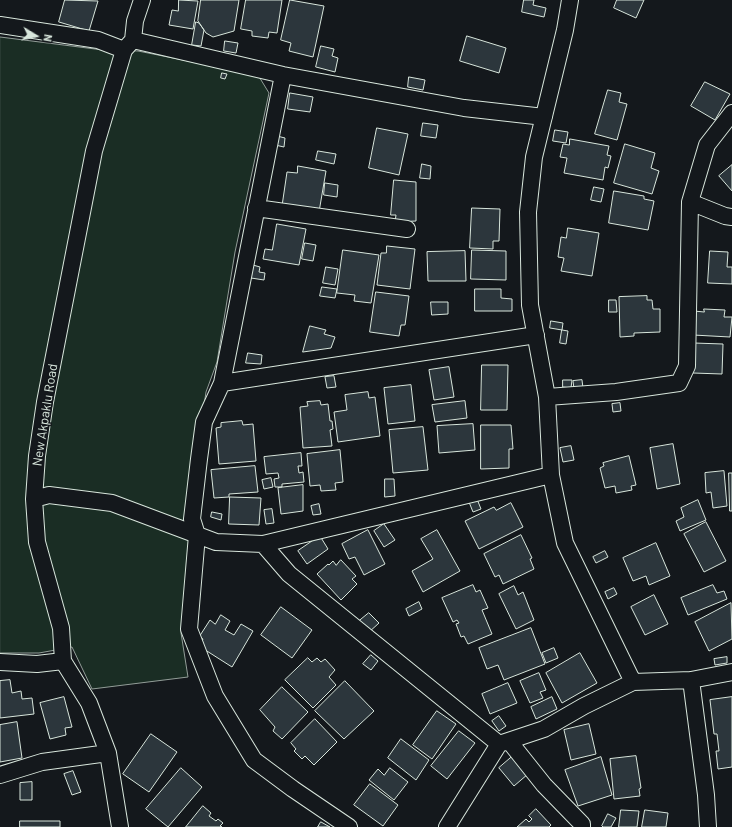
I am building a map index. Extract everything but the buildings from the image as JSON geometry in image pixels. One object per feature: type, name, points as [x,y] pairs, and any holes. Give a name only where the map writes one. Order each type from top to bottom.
[{"type":"street","name":"New Akpaklu Road","points":[[120,827],[108,752],[89,703],[63,661],[61,628],[37,542],[34,499],[37,456],[45,402],[92,159],[142,0]]},
{"type":"street","points":[[570,0],[565,30],[534,157],[528,212],[530,305],[547,397],[551,475],[565,543],[633,682]]},
{"type":"street","points":[[0,25],[129,45],[464,108],[544,117]]},
{"type":"street","points":[[283,75],[222,383],[204,422],[192,519],[197,535],[189,628],[215,696],[254,760],[293,789],[349,827]]},
{"type":"street","points":[[547,397],[616,392],[680,383],[687,366],[690,202],[707,145],[732,113]]},
{"type":"street","points":[[690,202],[725,216],[732,217]]},
{"type":"street","points":[[256,208],[407,230]]},
{"type":"street","points":[[222,383],[536,335]]},
{"type":"street","points":[[34,499],[49,495],[112,503],[216,542],[263,544],[551,475]]},
{"type":"street","points":[[263,544],[289,574],[504,743],[582,824],[582,827]]},
{"type":"street","points":[[0,662],[37,664],[63,661]]},
{"type":"street","points":[[447,827],[504,743],[544,729],[584,706],[633,682],[691,680],[732,672]]},
{"type":"street","points":[[691,680],[706,796],[708,827]]},
{"type":"street","points":[[0,775],[42,762],[108,752]]},
{"type":"green space","points":[[0,37],[103,50],[138,51],[258,75],[269,93],[235,252],[217,362],[206,392],[189,506],[190,540],[181,633],[188,677],[92,689],[72,647],[39,653],[0,653]]}]
